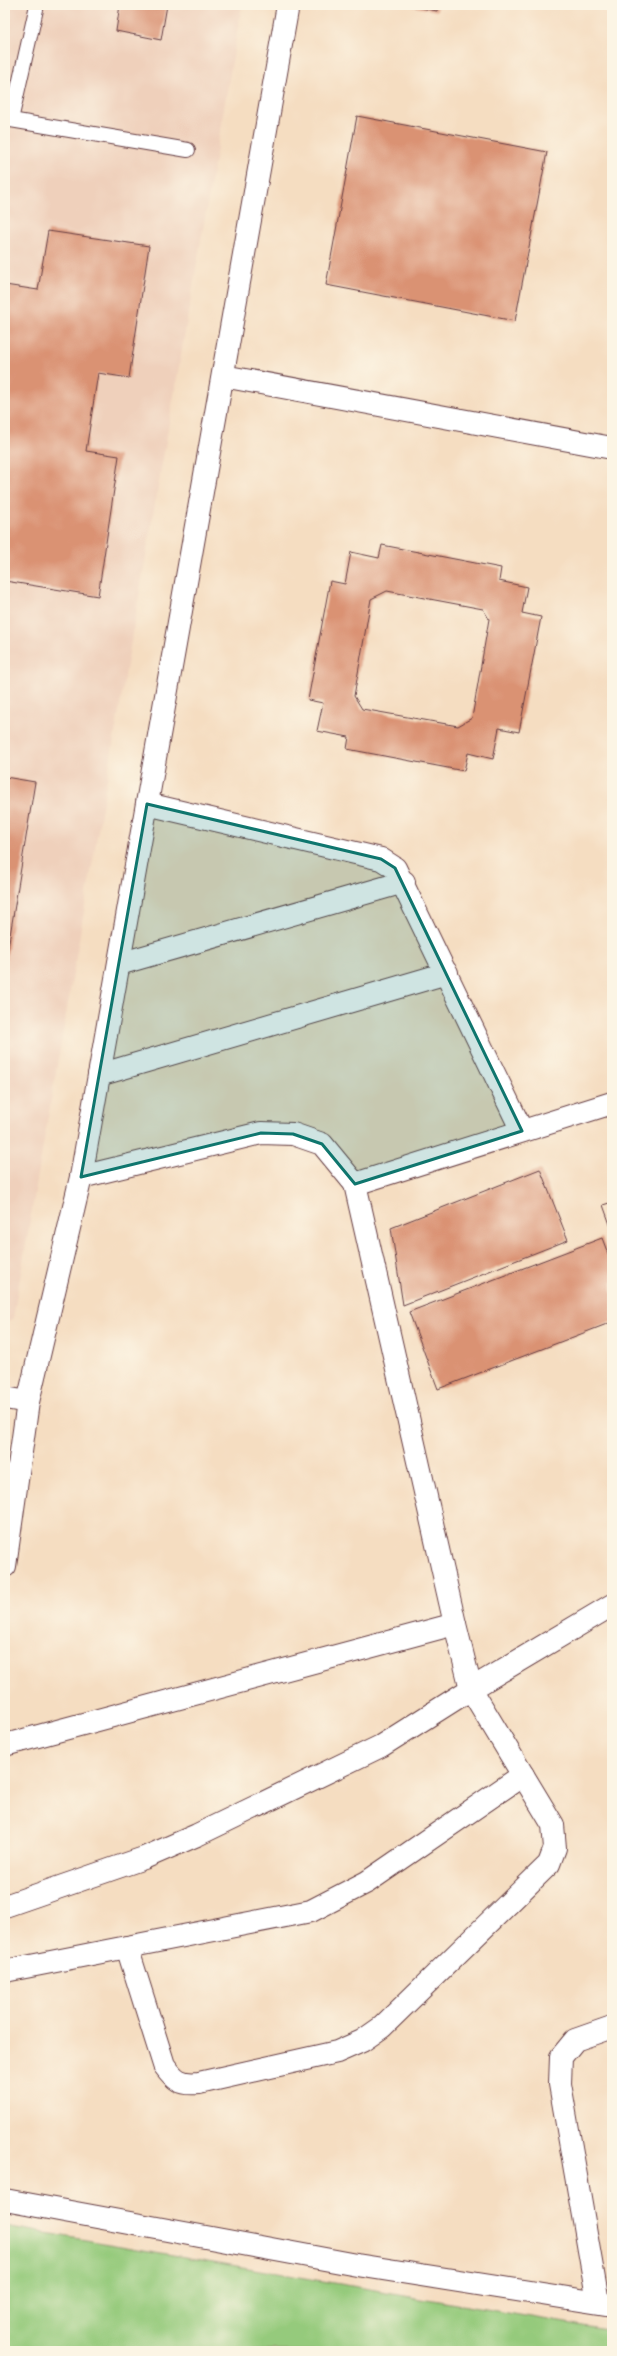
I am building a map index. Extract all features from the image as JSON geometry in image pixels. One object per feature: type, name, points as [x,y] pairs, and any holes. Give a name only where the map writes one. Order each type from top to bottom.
[{"type":"street","points":[[5,1566],[28,1402],[82,1176],[288,5]]},
{"type":"street","points":[[223,376],[612,448]]},
{"type":"street","points":[[147,804],[381,859],[395,868],[404,882],[522,1131]]},
{"type":"street","points":[[119,964],[404,882]]},
{"type":"street","points":[[100,1075],[447,973]]},
{"type":"street","points":[[355,1184],[612,1103]]},
{"type":"street","points":[[82,1176],[261,1133],[293,1134],[322,1144],[355,1184],[369,1238],[454,1624],[471,1689],[553,1825],[555,1848],[549,1864],[382,2027],[362,2041],[337,2052],[199,2083],[188,2084],[174,2079],[164,2065],[127,1947]]},
{"type":"street","points":[[5,1398],[28,1402]]},
{"type":"street","points":[[5,1906],[144,1858],[197,1835],[381,1746],[471,1689],[612,1605]]},
{"type":"street","points":[[5,1745],[454,1624]]},
{"type":"street","points":[[5,1971],[311,1911],[367,1882],[523,1775]]},
{"type":"street","points":[[5,2200],[357,2266],[605,2304],[560,2084],[561,2057],[575,2040],[612,2028]]},
{"type":"lane","points":[[37,5],[8,119],[188,150]]},
{"type":"highlighted area","points":[[147,804],[381,859],[395,868],[404,882],[522,1131],[355,1184],[322,1144],[293,1134],[261,1133],[81,1177]]},
{"type":"shaded area","points":[[5,5],[242,5],[13,1318],[5,1324]]},
{"type":"green space","points":[[5,2226],[612,2331],[612,2351],[5,2351]]},
{"type":"building","points":[[120,5],[167,5],[161,40],[116,31]]},
{"type":"building","points":[[406,5],[438,5],[437,11]]},
{"type":"building","points":[[357,116],[547,152],[515,321],[326,285]]},
{"type":"building","points":[[48,231],[149,246],[129,378],[98,373],[86,451],[119,456],[98,596],[5,581],[5,285],[38,290]]},
{"type":"building","points":[[382,545],[501,568],[499,581],[527,587],[522,613],[541,617],[519,732],[499,728],[493,759],[468,753],[464,771],[347,749],[349,737],[317,731],[323,703],[308,700],[330,581],[345,584],[351,552],[379,558]],"holes":[[[387,591],[483,609],[489,619],[472,718],[458,726],[362,709],[354,696],[371,599]]]},
{"type":"building","points":[[5,777],[35,782],[6,960],[5,960]]},
{"type":"building","points":[[540,1169],[568,1240],[403,1305],[391,1228]]},
{"type":"building","points":[[612,1202],[612,1230],[603,1205]]},
{"type":"building","points":[[602,1238],[612,1264],[612,1322],[438,1389],[409,1312]]}]
